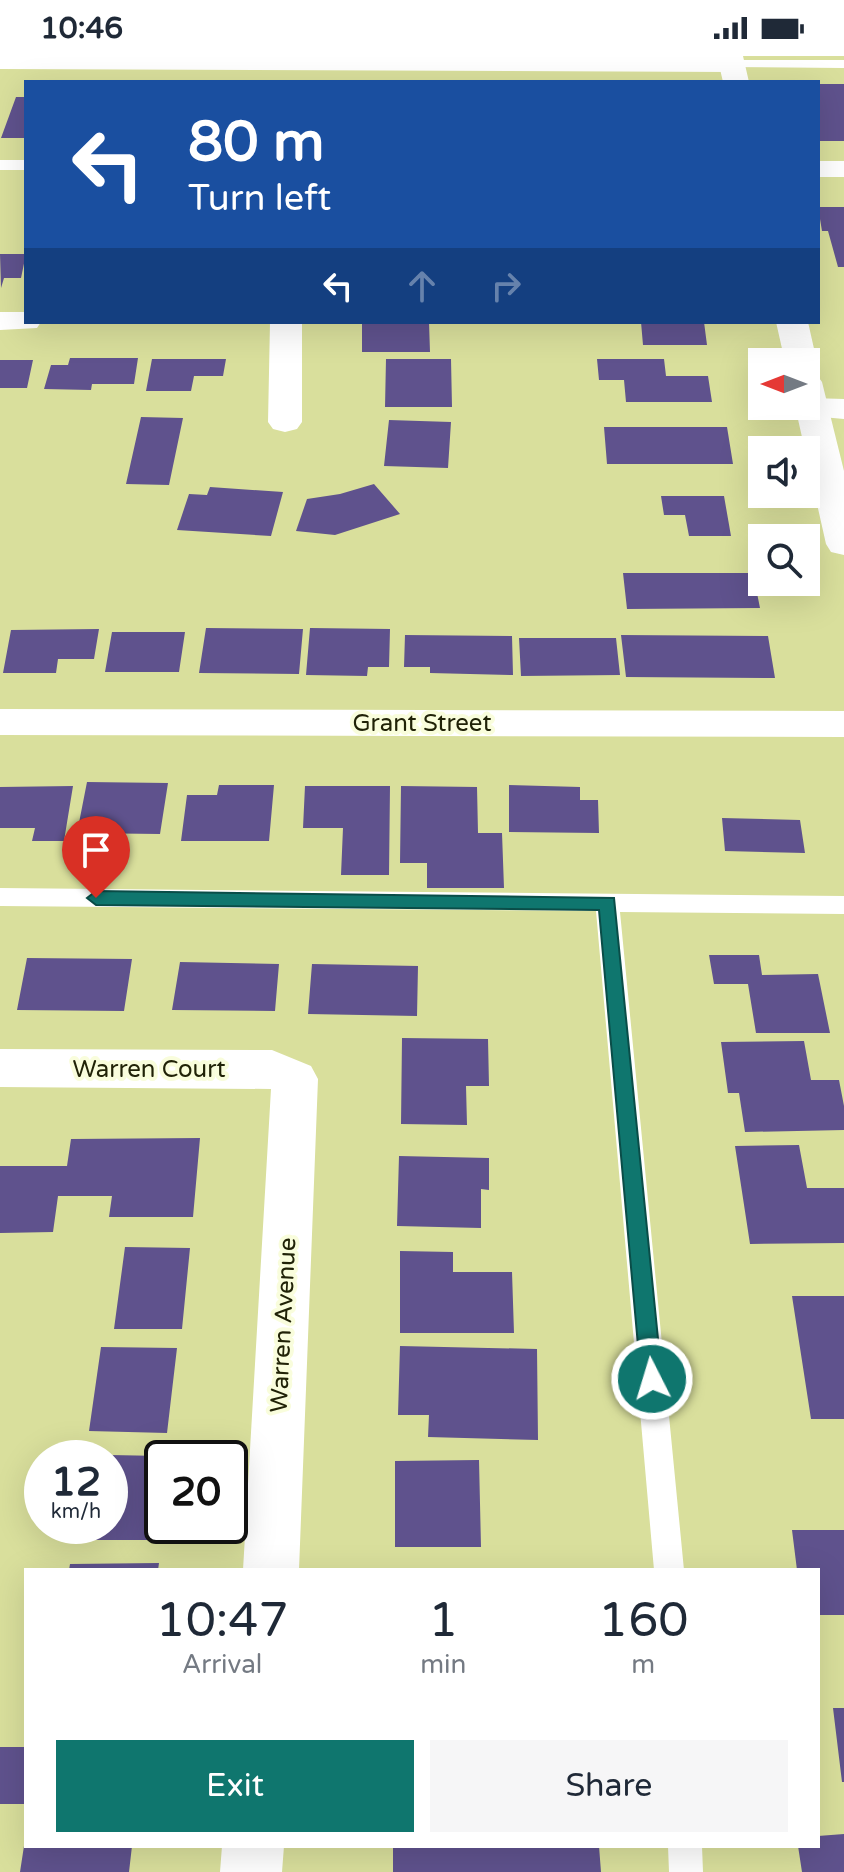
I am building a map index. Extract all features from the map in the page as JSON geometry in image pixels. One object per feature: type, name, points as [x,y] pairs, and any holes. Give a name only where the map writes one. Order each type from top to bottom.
[{"type":"street","points":[[0,61],[733,67]]},
{"type":"street","points":[[820,169],[844,169]]},
{"type":"street","points":[[0,321],[24,321]]},
{"type":"street","points":[[285,422],[286,324]]},
{"type":"street","points":[[792,324],[798,348]]},
{"type":"street","points":[[821,400],[844,544]]},
{"type":"street","name":"Grant Street","points":[[0,722],[844,724]]},
{"type":"street","name":"Warren Court","points":[[0,1068],[272,1069],[295,1079]]},
{"type":"street","name":"Warren Avenue","points":[[271,1568],[295,1079]]},
{"type":"street","points":[[251,1872],[253,1848]]},
{"type":"lane","points":[[733,67],[844,64]]},
{"type":"lane","points":[[0,165],[24,165]]},
{"type":"lane","points":[[0,897],[844,905]]},
{"type":"lane","points":[[607,903],[669,1568]]},
{"type":"lane","points":[[685,1848],[686,1872]]},
{"type":"building","points":[[820,84],[844,84],[844,141],[820,141]]},
{"type":"building","points":[[16,97],[24,97],[24,138],[1,138]]},
{"type":"building","points":[[820,207],[844,207],[844,267],[838,267],[828,231],[822,231]]},
{"type":"building","points":[[0,254],[24,254],[21,278],[4,278],[1,288]]},
{"type":"building","points":[[362,324],[429,324],[430,352],[362,352]]},
{"type":"building","points":[[641,324],[704,324],[707,345],[643,345]]},
{"type":"building","points":[[70,358],[138,358],[134,384],[92,384],[91,390],[44,389],[51,365],[68,365]]},
{"type":"building","points":[[152,359],[226,359],[223,376],[194,376],[191,391],[146,391]]},
{"type":"building","points":[[386,359],[451,359],[452,407],[385,407]]},
{"type":"building","points":[[597,359],[664,359],[666,376],[708,376],[712,402],[626,402],[624,380],[599,380]]},
{"type":"building","points":[[0,360],[33,360],[27,388],[0,388]]},
{"type":"building","points":[[141,417],[183,418],[169,485],[126,484]]},
{"type":"building","points":[[389,420],[451,422],[448,468],[384,466]]},
{"type":"building","points":[[604,427],[727,427],[733,464],[607,464]]},
{"type":"building","points":[[374,484],[400,514],[335,535],[296,531],[307,499]]},
{"type":"building","points":[[210,487],[283,492],[271,536],[177,530],[189,494],[207,495]]},
{"type":"building","points":[[661,496],[724,496],[731,536],[689,536],[685,515],[664,515]]},
{"type":"building","points":[[623,573],[748,573],[748,596],[758,596],[760,608],[627,609]]},
{"type":"building","points":[[206,628],[303,629],[299,674],[199,673]]},
{"type":"building","points":[[310,628],[390,629],[389,667],[368,667],[367,676],[306,675]]},
{"type":"building","points":[[99,629],[94,659],[58,659],[56,673],[3,673],[11,630]]},
{"type":"building","points":[[112,632],[185,632],[179,672],[105,672]]},
{"type":"building","points":[[405,635],[512,636],[513,675],[430,673],[430,667],[404,667]]},
{"type":"building","points":[[621,635],[768,636],[775,678],[626,677]]},
{"type":"building","points":[[519,638],[616,638],[620,675],[521,676]]},
{"type":"building","points":[[87,782],[168,783],[160,834],[77,833]]},
{"type":"building","points":[[219,785],[274,785],[269,841],[181,841],[187,795],[217,795]]},
{"type":"building","points":[[509,785],[580,787],[580,800],[598,800],[599,833],[509,832]]},
{"type":"building","points":[[73,786],[64,841],[32,841],[35,828],[0,828],[0,787]]},
{"type":"building","points":[[305,786],[390,786],[389,875],[341,875],[343,828],[303,828]]},
{"type":"building","points":[[401,786],[477,787],[478,833],[502,833],[504,888],[427,888],[427,863],[400,863]]},
{"type":"building","points":[[722,818],[800,820],[805,853],[725,851]]},
{"type":"building","points":[[709,955],[759,955],[762,975],[818,974],[830,1033],[756,1033],[748,984],[714,984]]},
{"type":"building","points":[[27,958],[132,959],[124,1011],[17,1010]]},
{"type":"building","points":[[180,962],[279,964],[275,1011],[172,1010]]},
{"type":"building","points":[[312,964],[418,966],[417,1016],[308,1014]]},
{"type":"building","points":[[402,1038],[488,1039],[489,1086],[466,1086],[467,1125],[401,1124]]},
{"type":"building","points":[[804,1041],[811,1080],[839,1080],[844,1130],[745,1132],[739,1093],[728,1093],[721,1042]]},
{"type":"building","points":[[200,1138],[193,1217],[109,1217],[112,1196],[58,1196],[53,1232],[0,1233],[0,1166],[67,1166],[71,1139]]},
{"type":"building","points":[[799,1145],[807,1188],[844,1188],[844,1243],[750,1244],[735,1146]]},
{"type":"building","points":[[399,1156],[489,1158],[489,1190],[481,1189],[481,1228],[397,1226]]},
{"type":"building","points":[[125,1247],[190,1248],[182,1329],[114,1329]]},
{"type":"building","points":[[400,1251],[453,1252],[453,1272],[512,1272],[514,1333],[400,1333]]},
{"type":"building","points":[[792,1296],[844,1296],[844,1419],[811,1419]]},
{"type":"building","points":[[400,1346],[537,1349],[538,1440],[428,1437],[429,1415],[398,1415]]},
{"type":"building","points":[[101,1347],[177,1348],[167,1433],[89,1431]]},
{"type":"building","points":[[128,1455],[144,1456],[144,1540],[128,1540]]},
{"type":"building","points":[[479,1460],[481,1547],[395,1547],[395,1461]]},
{"type":"building","points":[[792,1530],[844,1530],[844,1615],[820,1615],[820,1568],[797,1568]]},
{"type":"building","points":[[159,1563],[158,1568],[69,1568],[70,1564]]},
{"type":"building","points":[[833,1708],[844,1708],[844,1782],[842,1782]]},
{"type":"building","points":[[0,1747],[24,1747],[24,1804],[0,1804]]},
{"type":"building","points":[[844,1834],[844,1872],[802,1872],[798,1848],[820,1848],[820,1836]]},
{"type":"building","points":[[24,1846],[132,1848],[129,1872],[20,1872]]},
{"type":"building","points":[[393,1848],[599,1848],[601,1872],[393,1872]]},
{"type":"route","points":[[96,898],[607,903],[652,1379]]}]
